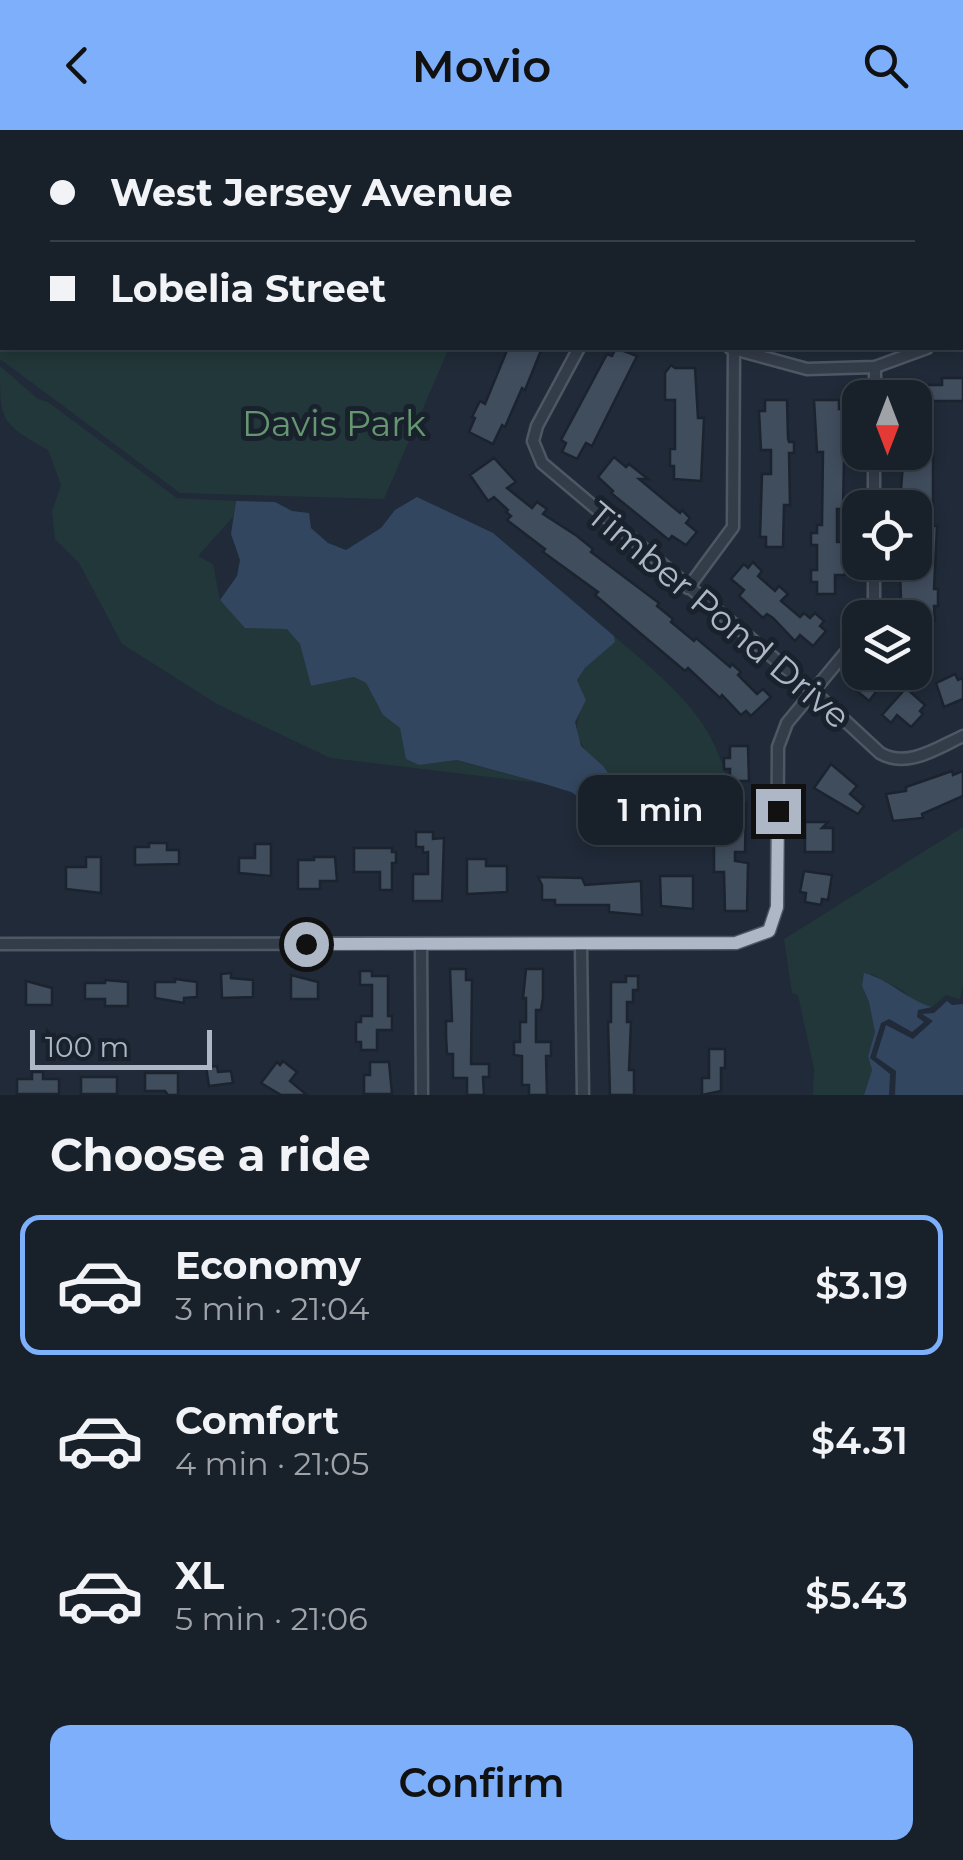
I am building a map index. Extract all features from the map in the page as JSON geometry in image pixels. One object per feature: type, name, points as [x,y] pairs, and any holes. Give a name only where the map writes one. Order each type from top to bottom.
[{"type":"street","name":"Timber Pond Drive","points":[[578,350],[537,426],[533,441],[542,463],[889,758],[910,759],[963,736]]},
{"type":"street","points":[[688,588],[734,527],[732,350]]},
{"type":"street","points":[[739,350],[807,369],[874,367],[922,350]]},
{"type":"street","points":[[874,367],[874,380]]},
{"type":"street","points":[[0,944],[736,943],[769,931],[777,907],[778,747],[788,723],[842,657]]},
{"type":"street","points":[[421,945],[422,1095]]},
{"type":"street","points":[[581,946],[583,1095]]},
{"type":"green space","name":"Davis Park","points":[[0,350],[448,350],[384,499],[180,493],[0,359]]},
{"type":"green space","points":[[0,366],[38,399],[48,402],[177,498],[236,501],[233,517],[198,556],[213,564],[220,600],[258,628],[287,628],[300,643],[311,686],[354,677],[366,683],[383,715],[400,728],[405,747],[419,765],[457,760],[540,783],[330,758],[217,704],[122,644],[79,563],[55,539],[52,511],[61,485],[48,450],[20,433],[6,418]]},
{"type":"green space","points":[[614,636],[683,699],[710,735],[726,779],[706,795],[701,825],[617,819],[608,811],[619,812],[618,794],[612,779],[583,746],[578,734],[578,719],[586,700],[577,680],[614,642]]},
{"type":"green space","points":[[963,827],[960,999],[946,995],[932,1007],[913,1001],[903,991],[871,974],[862,986],[875,1032],[868,1056],[872,1070],[864,1095],[813,1095],[814,1069],[798,995],[792,993],[784,939]]},
{"type":"water","points":[[417,497],[493,533],[614,636],[615,642],[577,680],[586,700],[575,722],[581,746],[604,767],[626,802],[619,812],[599,810],[571,792],[457,760],[419,765],[406,759],[400,728],[383,715],[366,683],[354,677],[311,686],[300,644],[287,629],[245,628],[220,600],[237,576],[240,560],[231,534],[236,501],[275,502],[292,511],[309,513],[311,528],[328,543],[346,550],[381,528],[395,510]]},
{"type":"water","points":[[864,973],[932,1007],[918,1010],[917,1017],[924,1022],[912,1032],[889,1019],[881,1023],[870,1058],[890,1074],[889,1095],[864,1095],[872,1070],[868,1056],[875,1032],[862,986]]},
{"type":"water","points":[[947,1001],[952,1005],[963,1004],[963,1095],[895,1095],[896,1071],[876,1057],[886,1025],[913,1039],[933,1021],[922,1014],[934,1013]]},
{"type":"building","points":[[507,350],[541,350],[525,390],[522,388],[493,444],[469,432],[480,401],[485,404]]},
{"type":"building","points":[[615,350],[621,350],[637,356],[592,446],[586,443],[577,459],[562,452],[566,443],[561,440],[607,354],[612,356]]},
{"type":"building","points":[[671,365],[695,368],[698,418],[704,418],[701,481],[674,479],[674,466],[670,466],[670,449],[675,449],[675,400],[665,400],[665,373]]},
{"type":"building","points":[[942,378],[963,378],[963,401],[932,401],[932,385],[942,385]]},
{"type":"building","points":[[765,400],[787,400],[788,438],[794,442],[794,453],[789,453],[790,505],[784,505],[783,547],[766,547],[766,537],[760,537],[762,474],[771,474],[771,450],[761,450],[759,411],[765,411]]},
{"type":"building","points":[[814,400],[839,400],[844,470],[842,509],[837,509],[837,542],[842,542],[842,575],[835,575],[835,594],[817,594],[817,582],[811,582],[811,570],[817,570],[817,545],[811,545],[811,533],[817,533],[817,525],[822,525],[823,452],[817,452]]},
{"type":"building","points":[[933,443],[933,526],[937,526],[934,589],[938,589],[935,621],[932,600],[901,600],[900,580],[932,580],[932,490],[901,490],[903,470],[932,470]]},
{"type":"building","points":[[614,457],[648,479],[639,479],[690,518],[686,523],[697,532],[686,545],[672,536],[669,540],[611,493],[598,477]]},
{"type":"building","points":[[494,458],[516,482],[507,488],[532,508],[537,502],[547,509],[543,514],[577,536],[593,549],[591,552],[659,603],[657,606],[673,619],[671,622],[730,667],[732,664],[757,694],[763,689],[771,697],[751,716],[746,711],[741,715],[722,695],[720,698],[688,668],[685,671],[595,595],[598,592],[543,552],[545,549],[507,520],[511,516],[508,510],[494,497],[488,501],[470,475]]},
{"type":"building","points":[[753,562],[762,571],[758,576],[775,591],[779,586],[788,594],[781,601],[800,617],[804,613],[810,618],[815,613],[824,621],[820,626],[826,631],[813,646],[800,635],[795,641],[773,618],[767,614],[763,618],[739,596],[744,590],[731,579],[744,564],[748,568]]},
{"type":"building","points":[[955,674],[958,680],[963,678],[963,699],[944,707],[936,683]]},
{"type":"building","points":[[856,690],[877,690],[869,701]]},
{"type":"building","points":[[904,690],[925,705],[920,711],[923,714],[911,727],[897,715],[891,723],[882,715]]},
{"type":"building","points":[[730,746],[748,746],[749,781],[740,781],[740,803],[746,803],[745,852],[735,852],[735,861],[748,863],[747,911],[725,911],[724,872],[714,872],[714,841],[723,841],[719,794],[730,794],[730,769],[724,769],[724,758],[730,758]]},
{"type":"building","points":[[831,764],[857,786],[850,794],[864,806],[858,814],[814,788]]},
{"type":"building","points":[[952,771],[953,775],[963,771],[963,796],[922,814],[923,818],[893,821],[886,794],[906,791],[906,787]]},
{"type":"building","points":[[805,822],[828,822],[822,828],[833,828],[833,852],[805,852]]},
{"type":"building","points":[[416,832],[433,832],[433,839],[444,838],[442,901],[413,901],[413,874],[428,874],[428,852],[416,847]]},
{"type":"building","points":[[149,843],[167,843],[167,850],[179,850],[179,864],[135,865],[135,847],[149,847]]},
{"type":"building","points":[[255,844],[271,844],[271,876],[239,873],[239,858],[255,858]]},
{"type":"building","points":[[354,848],[392,848],[396,852],[392,890],[380,890],[380,872],[354,872]]},
{"type":"building","points":[[86,857],[101,857],[101,893],[66,889],[66,867],[86,867]]},
{"type":"building","points":[[335,857],[337,881],[320,881],[320,889],[298,889],[298,860]]},
{"type":"building","points":[[467,859],[486,859],[486,866],[507,866],[507,892],[467,894]]},
{"type":"building","points":[[804,871],[832,875],[828,900],[822,899],[821,905],[805,902],[806,893],[800,892]]},
{"type":"building","points":[[660,876],[693,876],[693,909],[661,906]]},
{"type":"building","points":[[538,877],[582,878],[585,885],[641,881],[642,915],[609,912],[609,905],[555,905],[555,900],[542,900]]},
{"type":"building","points":[[450,969],[466,969],[466,980],[472,980],[471,1064],[489,1064],[489,1077],[483,1077],[484,1095],[467,1095],[467,1078],[453,1078],[453,1054],[447,1054],[446,1036],[446,1021],[452,1021]]},
{"type":"building","points":[[526,969],[543,969],[541,1010],[536,1010],[536,1042],[551,1042],[551,1056],[546,1056],[547,1095],[529,1095],[529,1085],[522,1085],[522,1056],[514,1055],[514,1042],[520,1042],[520,1022],[526,1022]]},
{"type":"building","points":[[360,971],[388,976],[392,1030],[377,1030],[377,1050],[361,1050],[361,1042],[356,1042],[356,1022],[361,1022],[361,1016],[372,1016],[372,985],[360,985]]},
{"type":"building","points":[[231,973],[231,978],[253,980],[253,997],[222,998],[221,974]]},
{"type":"building","points":[[291,975],[318,982],[318,999],[291,999]]},
{"type":"building","points":[[626,976],[638,976],[633,1002],[627,1002],[627,1022],[631,1022],[629,1070],[634,1070],[634,1095],[610,1095],[611,982],[626,982]]},
{"type":"building","points":[[26,981],[52,988],[52,1005],[26,1005]]},
{"type":"building","points":[[128,982],[128,1006],[105,1006],[105,999],[85,999],[85,983]]},
{"type":"building","points":[[155,982],[197,982],[197,997],[184,998],[184,1003],[155,998]]},
{"type":"building","points":[[709,1049],[725,1049],[725,1068],[721,1068],[721,1091],[702,1095],[702,1078],[709,1078]]},
{"type":"building","points":[[283,1061],[297,1072],[290,1081],[307,1095],[281,1095],[261,1083],[277,1062],[280,1065]]},
{"type":"building","points":[[370,1062],[389,1062],[392,1094],[364,1094],[364,1075],[370,1075]]},
{"type":"building","points":[[217,1066],[218,1072],[231,1071],[233,1083],[209,1086],[206,1067]]},
{"type":"building","points":[[32,1072],[43,1072],[43,1079],[59,1079],[59,1094],[17,1094],[17,1079],[32,1079]]},
{"type":"building","points":[[145,1073],[178,1073],[178,1095],[145,1091]]},
{"type":"building","points":[[81,1077],[117,1077],[117,1094],[81,1094]]},
{"type":"route","points":[[306,944],[581,946],[736,943],[755,938],[769,931],[777,907],[778,811]]}]
